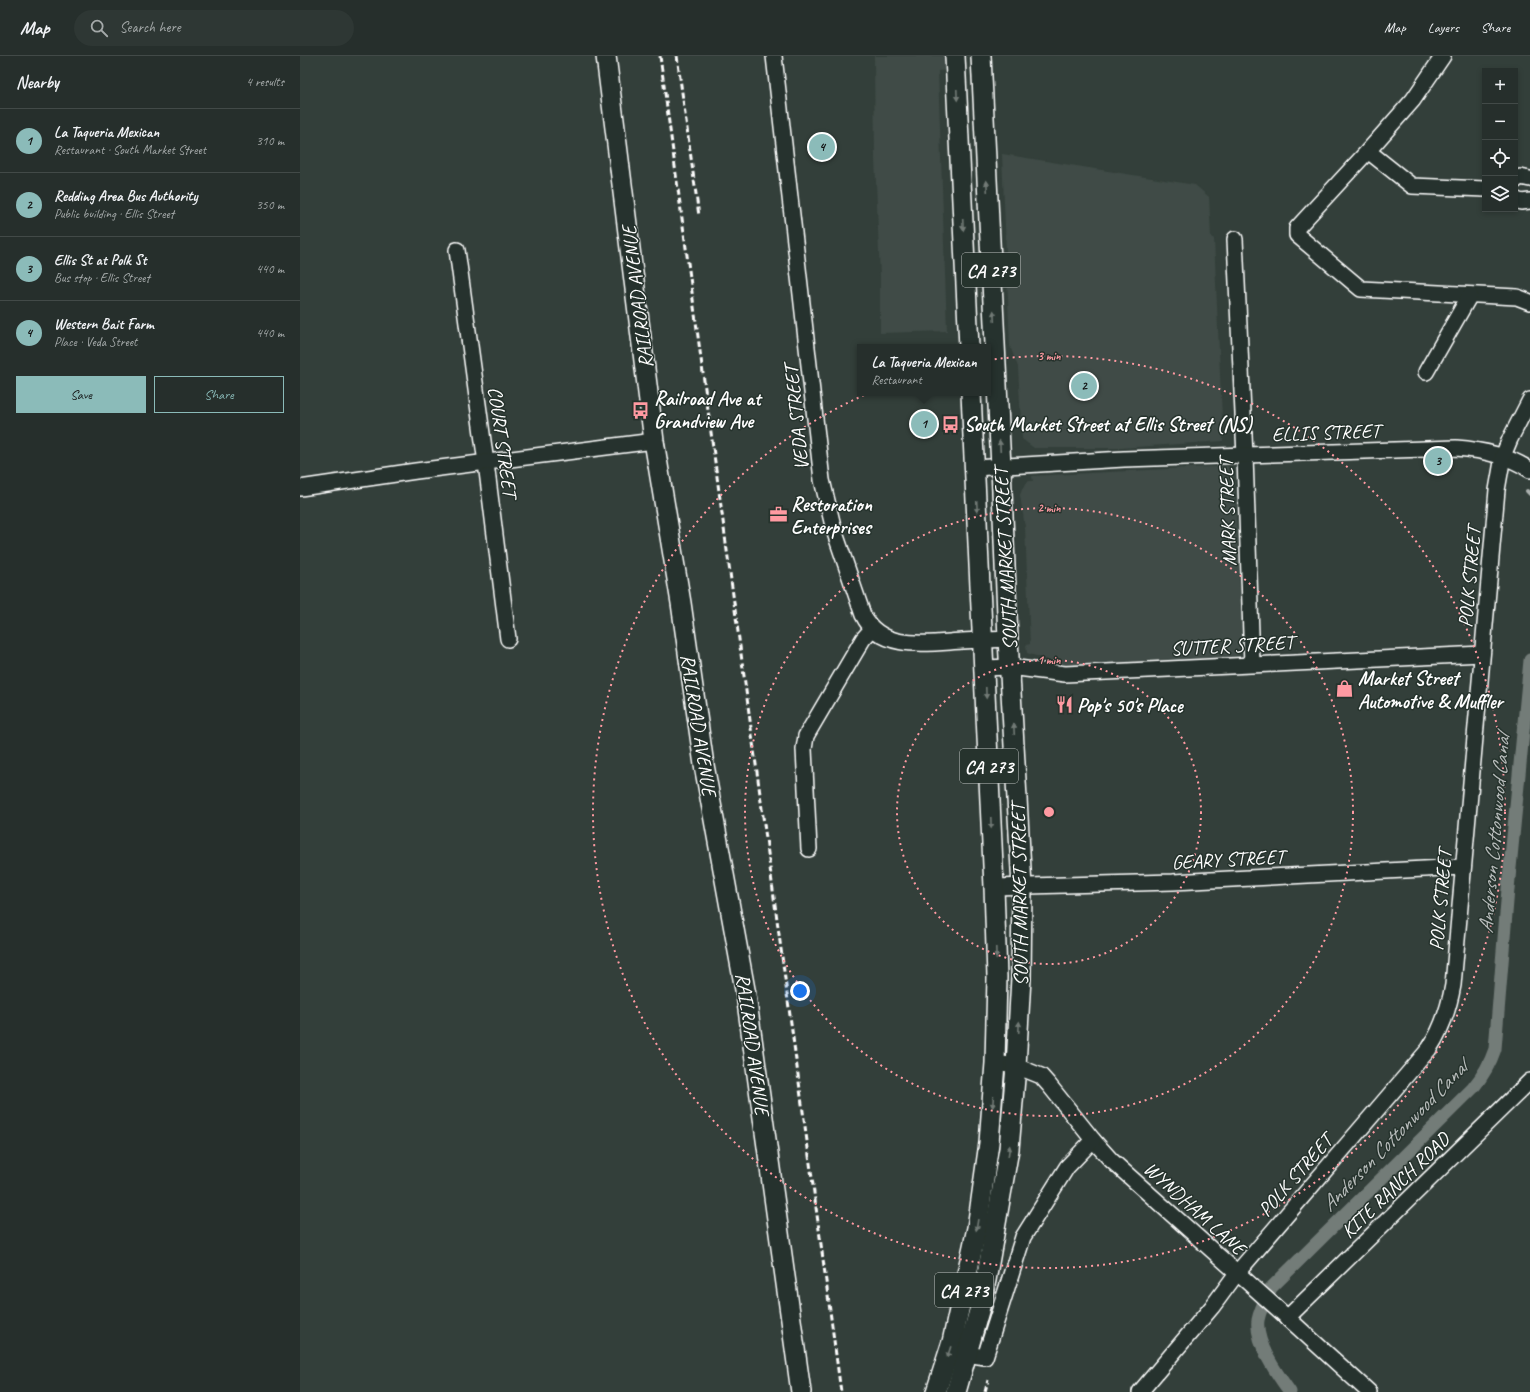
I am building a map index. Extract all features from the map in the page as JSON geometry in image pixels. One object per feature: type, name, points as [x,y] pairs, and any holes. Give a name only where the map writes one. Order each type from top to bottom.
[{"type":"main road","name":"RAILROAD AVENUE","points":[[606,56],[654,441],[681,603],[704,765],[746,995],[801,1392]]},
{"type":"main road","name":"CA 273","points":[[955,56],[969,344]]},
{"type":"main road","name":"SOUTH MARKET STREET","points":[[956,1392],[981,1305],[1009,1149],[1021,978],[1022,887],[1008,640],[1002,467],[981,56]]},
{"type":"main road","points":[[964,247],[990,244]]},
{"type":"main road","name":"SOUTH MARKET STREET","points":[[936,1392],[954,1334],[976,1228],[989,1142],[995,1063],[997,977],[994,887],[971,396]]},
{"type":"street","name":"VEDA STREET","points":[[774,56],[822,480],[834,530],[865,621],[872,628],[890,639],[909,643],[1008,640]]},
{"type":"street","points":[[1442,56],[1413,100],[1297,228],[1297,234],[1360,289],[1516,297],[1530,302]]},
{"type":"street","points":[[1368,151],[1412,186],[1482,189]]},
{"type":"street","points":[[1518,178],[1520,177],[1530,179]]},
{"type":"street","points":[[1518,200],[1525,203],[1530,201]]},
{"type":"street","name":"MARK STREET","points":[[1235,238],[1245,456],[1252,664]]},
{"type":"street","name":"COURT STREET","points":[[457,250],[508,639]]},
{"type":"street","points":[[1426,372],[1470,295]]},
{"type":"street","name":"POLK STREET","points":[[1140,1392],[1212,1307],[1237,1273],[1417,1063],[1434,1041],[1445,1017],[1453,985],[1496,498],[1502,456],[1530,400]]},
{"type":"street","points":[[300,488],[654,441]]},
{"type":"street","name":"ELLIS STREET","points":[[975,468],[1124,459],[1456,448],[1471,449],[1502,456],[1514,460],[1530,470]]},
{"type":"street","points":[[809,849],[804,749],[806,736],[863,639],[872,628]]},
{"type":"street","name":"SUTTER STREET","points":[[985,668],[1010,667],[1065,674],[1482,654]]},
{"type":"street","name":"GEARY STREET","points":[[994,887],[1173,882],[1463,868]]},
{"type":"street","name":"WYNDHAM LANE","points":[[995,1063],[1016,1066],[1041,1076],[1111,1160],[1369,1392]]},
{"type":"street","name":"KITE RANCH ROAD","points":[[1283,1314],[1530,1081]]},
{"type":"street","points":[[967,1354],[985,1357],[1023,1237],[1067,1167],[1093,1140]]},
{"type":"shaded area","points":[[874,56],[948,56],[949,70],[938,71],[947,331],[880,333],[880,276],[875,158]]},
{"type":"shaded area","points":[[1002,154],[1195,185],[1209,197],[1211,237],[1214,239],[1223,441],[1120,448],[1034,448],[1022,439],[1018,367],[1010,346]]},
{"type":"shaded area","points":[[1227,466],[1234,472],[1243,645],[1241,652],[1227,659],[1191,662],[1066,666],[1027,653],[1026,645],[1030,644],[1025,527],[1020,495],[1023,487],[1029,481],[1033,481],[1032,476]]},
{"type":"waterway","points":[[1527,491],[1530,494]]},
{"type":"waterway","name":"Anderson Cottonwood Canal","points":[[1290,1392],[1268,1358],[1263,1348],[1258,1329],[1260,1312],[1271,1288],[1473,1088],[1486,1070],[1495,1049],[1508,889],[1530,660]]},
{"type":"railway","points":[[660,56],[841,1392]]},
{"type":"railway","points":[[677,56],[699,216]]},
{"type":"railway","points":[[985,1392],[988,1380]]},
{"type":"place","name":"Western Bait Farm","points":[[822,147]]},
{"type":"place","name":"Redding Area Bus Authority","points":[[1084,386]]},
{"type":"place","name":"Railroad Ave at Grandview Ave","points":[[641,410]]},
{"type":"place","name":"La Taqueria Mexican","points":[[924,424]]},
{"type":"place","name":"South Market Street at Ellis Street (NS)","points":[[951,424]]},
{"type":"place","name":"Ellis St at Polk St","points":[[1438,461]]},
{"type":"place","name":"Restoration Enterprises","points":[[778,515]]},
{"type":"place","name":"Market Street Automotive & Muffler","points":[[1345,689]]},
{"type":"place","name":"Pop's 50's Place","points":[[1064,705]]}]
